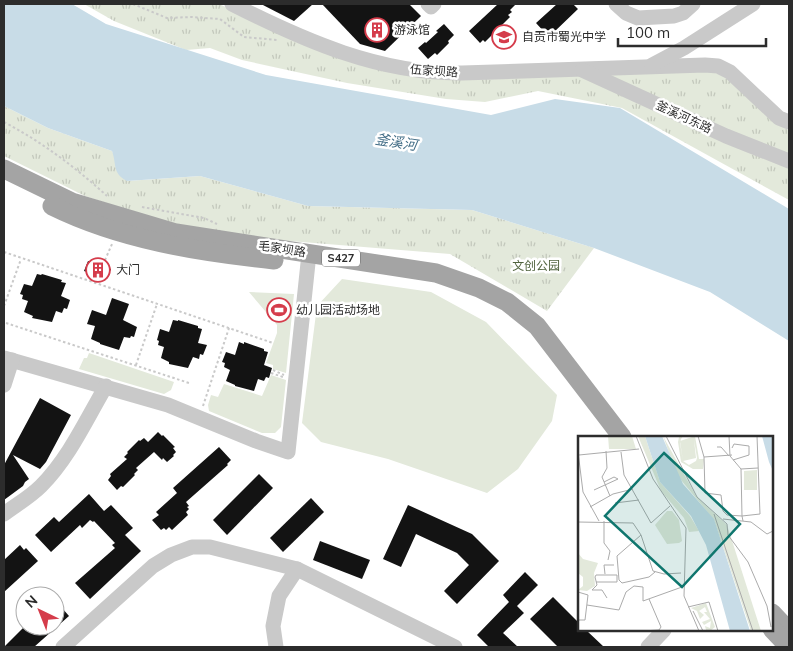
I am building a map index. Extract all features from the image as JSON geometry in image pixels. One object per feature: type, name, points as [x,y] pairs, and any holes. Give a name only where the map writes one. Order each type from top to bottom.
[{"type":"main road","name":"毛家坝路","points":[[4,169],[72,202],[176,233],[436,273],[479,288],[507,302],[537,326],[621,436]]},
{"type":"main road","name":"毛家坝路","points":[[4,183],[68,214],[171,246],[308,264],[434,284],[474,299],[500,311],[527,335],[606,436]]},
{"type":"main road","points":[[773,614],[789,631]]},
{"type":"main road","points":[[773,630],[789,647]]},
{"type":"street","name":"伍家坝路","points":[[232,4],[318,45],[409,70],[436,74],[718,66],[730,72],[779,118],[789,122]]},
{"type":"street","points":[[428,4],[430,7],[434,4]]},
{"type":"street","points":[[616,4],[626,13],[638,18],[674,16],[682,13],[693,4]]},
{"type":"street","points":[[648,67],[684,48],[753,4]]},
{"type":"street","name":"釜溪河东路","points":[[580,69],[726,136],[789,161]]},
{"type":"street","points":[[4,385],[8,359],[168,405],[288,452],[308,264]]},
{"type":"street","points":[[4,514],[35,491],[57,468],[68,453],[106,386]]},
{"type":"street","points":[[63,647],[153,566],[171,554],[192,547],[210,547],[298,569],[455,647]]},
{"type":"street","points":[[276,647],[273,626],[279,596],[298,569]]},
{"type":"street","points":[[648,647],[663,631]]},
{"type":"path","points":[[4,122],[27,134],[72,165],[107,197]]},
{"type":"path","points":[[137,206],[204,218],[220,226]]},
{"type":"path","points":[[96,283],[118,231]]},
{"type":"path","points":[[4,252],[273,343]]},
{"type":"path","points":[[4,306],[21,258]]},
{"type":"path","points":[[136,365],[157,304]]},
{"type":"path","points":[[6,324],[189,383]]},
{"type":"path","points":[[200,417],[229,328]]},
{"type":"path","points":[[272,372],[286,377]]},
{"type":"green space","points":[[84,4],[219,4],[365,64],[717,72],[731,78],[763,111],[789,131],[789,200],[622,108],[538,91],[485,102],[446,99],[347,83],[242,60],[210,48],[186,50],[114,21]]},
{"type":"green space","name":"文创公园","points":[[4,106],[48,128],[112,151],[127,181],[200,176],[308,206],[472,210],[594,248],[547,311],[450,254],[265,239],[176,226],[85,196],[4,156]]},
{"type":"green space","points":[[342,279],[431,292],[486,322],[557,395],[552,421],[518,469],[487,493],[388,459],[321,442],[302,423],[317,306]]},
{"type":"green space","name":"幼儿园活动场地","points":[[249,292],[294,294],[286,373],[273,369],[273,365],[266,363],[277,333],[277,325]]},
{"type":"green space","points":[[89,353],[174,382],[171,390],[164,394],[79,369],[84,358],[87,358]]},
{"type":"green space","points":[[271,375],[286,380],[281,427],[275,433],[262,433],[209,411],[208,405],[211,395],[218,397],[224,384],[262,396]]},
{"type":"water","name":"釜溪河","points":[[4,4],[72,4],[106,24],[266,75],[491,115],[555,99],[620,108],[789,209],[789,341],[710,292],[594,248],[472,210],[308,206],[200,176],[127,181],[117,172],[112,151],[48,128],[4,106]]},
{"type":"building","points":[[261,4],[313,4],[294,21]]},
{"type":"building","name":"游泳馆","points":[[322,4],[409,4],[421,16],[385,51],[360,44]]},
{"type":"building","points":[[498,4],[516,4],[510,10],[512,12],[508,15],[510,17],[485,42],[483,40],[480,43],[469,31]]},
{"type":"building","points":[[557,4],[573,4],[578,9],[552,34],[550,32],[547,35],[536,23]]},
{"type":"building","points":[[444,24],[454,35],[437,55],[435,53],[428,59],[418,48],[438,32],[436,31]]},
{"type":"building","name":"大门","points":[[88,261],[111,269],[107,279],[84,271]]},
{"type":"building","points":[[37,274],[62,280],[61,282],[66,283],[61,296],[70,300],[67,309],[64,308],[62,313],[56,311],[52,322],[32,318],[33,316],[24,312],[28,301],[22,299],[23,295],[20,294],[24,284],[32,286]]},
{"type":"building","points":[[112,298],[129,304],[123,320],[137,327],[134,337],[124,337],[119,350],[91,339],[95,326],[87,324],[92,310],[106,315]]},
{"type":"building","points":[[173,320],[198,326],[198,328],[202,329],[198,343],[207,345],[203,355],[200,354],[199,359],[193,357],[188,368],[169,364],[169,362],[161,358],[164,347],[158,345],[159,341],[157,340],[160,329],[169,332]]},
{"type":"building","points":[[239,342],[244,344],[244,342],[268,352],[264,365],[272,368],[269,378],[266,377],[264,381],[258,379],[254,391],[235,386],[226,381],[230,370],[224,367],[225,363],[222,362],[226,352],[235,355]]},
{"type":"building","points":[[40,398],[71,415],[46,462],[40,469],[13,455],[29,479],[23,486],[4,500],[4,465]]},
{"type":"building","points":[[158,432],[175,447],[173,448],[176,452],[174,456],[167,462],[154,452],[136,468],[138,470],[135,475],[123,487],[121,486],[117,490],[108,480],[111,476],[110,474],[127,459],[124,457],[127,452],[139,440],[144,438],[148,442]]},
{"type":"building","points":[[219,447],[231,460],[228,465],[186,502],[189,506],[186,512],[188,515],[172,530],[169,527],[166,530],[164,528],[161,530],[152,520],[159,515],[156,512],[177,493],[173,488]]},
{"type":"building","points":[[259,474],[273,488],[227,535],[213,520]]},
{"type":"building","points":[[89,494],[104,511],[111,505],[133,528],[125,535],[141,551],[90,599],[75,583],[115,548],[112,545],[115,543],[94,521],[90,520],[82,528],[80,525],[51,552],[35,535],[54,517],[59,522]]},
{"type":"building","points":[[311,498],[324,512],[283,552],[270,538]]},
{"type":"building","points":[[408,505],[472,534],[499,561],[457,604],[444,591],[469,565],[457,553],[416,534],[401,567],[383,559]]},
{"type":"building","points":[[320,541],[370,560],[362,579],[313,560]]},
{"type":"building","points":[[20,545],[24,550],[26,548],[38,561],[4,592],[4,560]]},
{"type":"building","points":[[525,572],[538,585],[517,606],[524,613],[503,633],[518,647],[489,647],[477,635],[509,602],[503,595]]},
{"type":"building","points":[[553,597],[578,622],[578,631],[587,631],[604,647],[558,647],[530,619]]},
{"type":"building","points":[[65,611],[69,616],[65,620]]},
{"type":"building","points":[[15,636],[46,636],[34,647],[4,647]]},
{"type":"place","name":"游泳馆","points":[[377,30]]},
{"type":"place","name":"自贡市蜀光中学","points":[[504,37]]},
{"type":"place","name":"大门","points":[[98,270]]},
{"type":"place","name":"幼儿园活动场地","points":[[279,310]]}]
